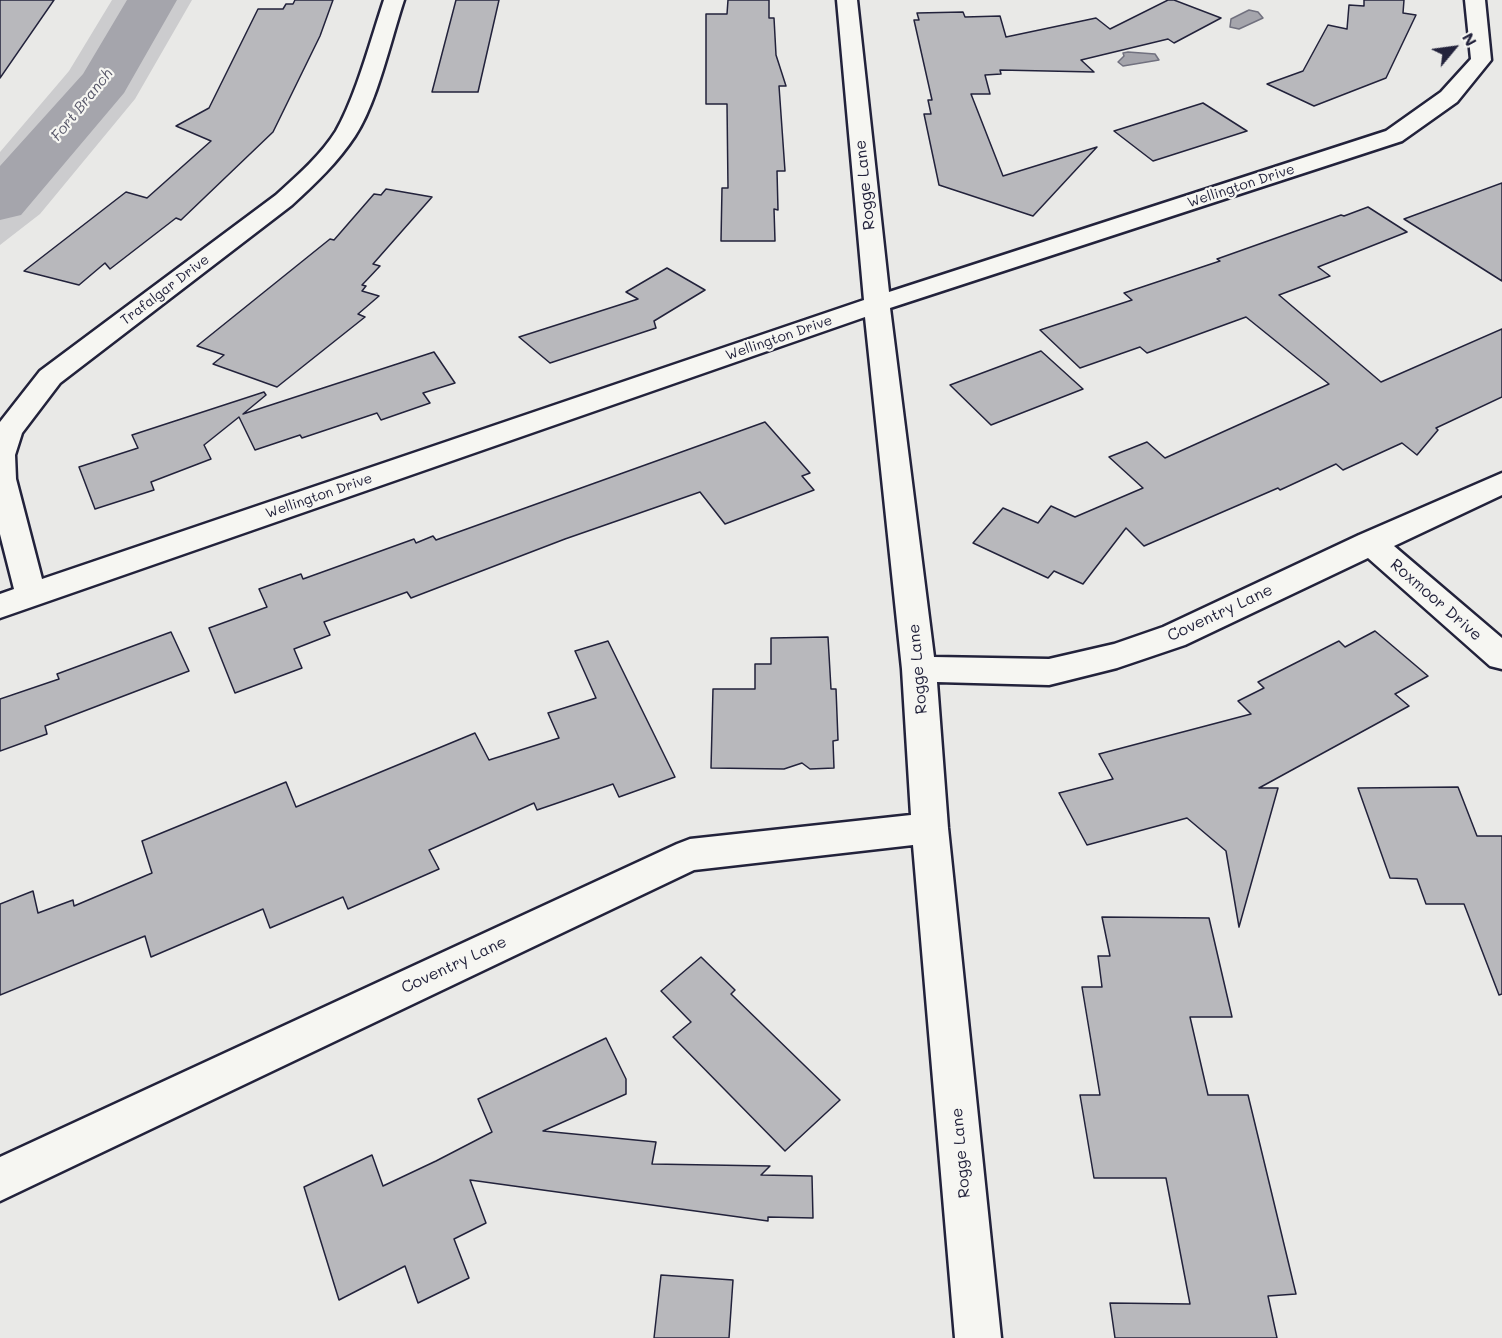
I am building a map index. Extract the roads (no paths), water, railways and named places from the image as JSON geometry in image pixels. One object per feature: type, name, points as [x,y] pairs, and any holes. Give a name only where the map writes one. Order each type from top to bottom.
[{"type":"street","name":"Trafalgar Drive","points":[[31,596],[1,479],[1,455],[8,431],[50,377],[284,200],[310,176],[345,134],[357,110],[394,0]]},
{"type":"street","name":"Rogge Lane","points":[[847,0],[877,304],[919,669],[930,828],[978,1338]]},
{"type":"street","name":"Wellington Drive","points":[[0,606],[877,304],[1394,136],[1449,97],[1481,60],[1475,0]]},
{"type":"street","name":"Coventry Lane","points":[[919,669],[1048,672],[1118,656],[1174,636],[1502,483]]},
{"type":"street","name":"Roxmoor Drive","points":[[1370,543],[1502,657]]},
{"type":"street","name":"Coventry Lane","points":[[0,1179],[690,855],[930,828]]},
{"type":"waterway","name":"Fort Branch","points":[[0,202],[105,82],[152,0]]}]
